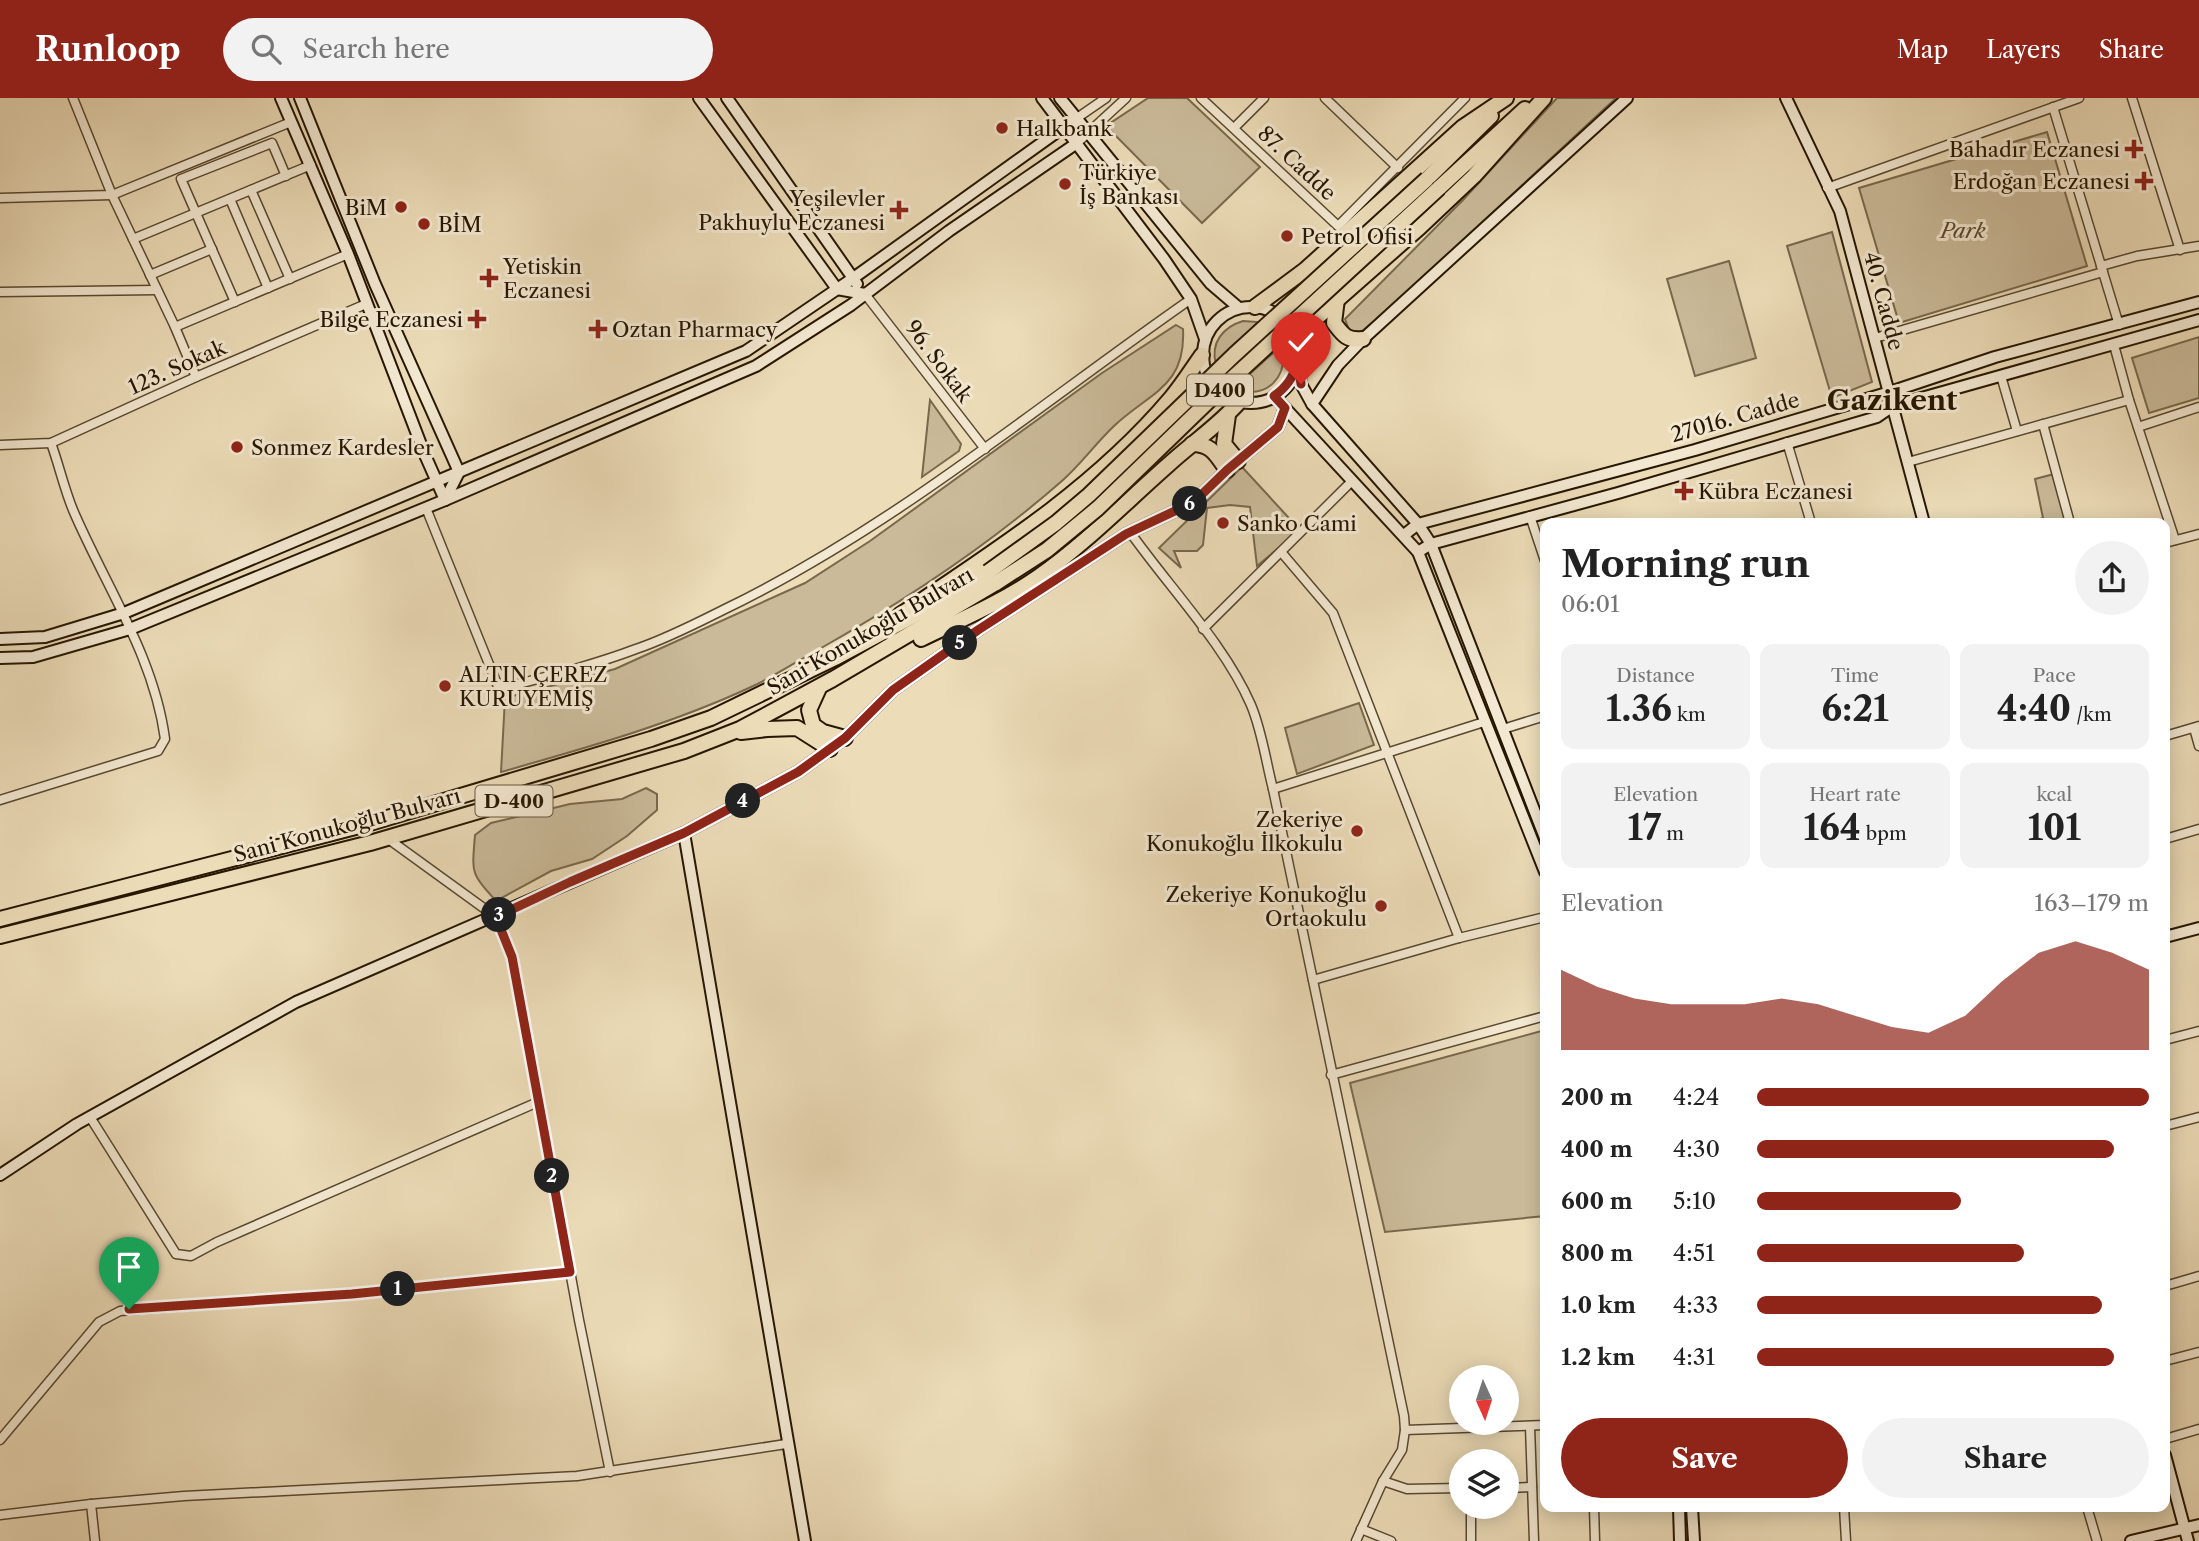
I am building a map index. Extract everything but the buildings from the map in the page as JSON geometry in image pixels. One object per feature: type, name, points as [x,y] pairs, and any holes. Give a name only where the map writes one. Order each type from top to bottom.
[{"type":"highway","name":"D400","points":[[1433,184],[1507,98]]},
{"type":"highway","points":[[1255,307],[1305,270],[1463,127],[1507,98]]},
{"type":"highway","name":"D400","points":[[992,577],[1089,495],[1234,355],[1433,184],[1541,98]]},
{"type":"highway","points":[[1298,346],[1303,330],[1474,177],[1541,98]]},
{"type":"highway","points":[[1337,299],[1334,323],[1345,337],[1363,339]]},
{"type":"highway","points":[[835,658],[1006,542],[1088,481],[1172,398],[1202,355]]},
{"type":"highway","points":[[834,680],[977,612],[1039,576],[1228,415],[1240,401]]},
{"type":"highway","points":[[1228,415],[1224,443],[1232,465]]},
{"type":"highway","points":[[1192,444],[1204,444],[1232,465]]},
{"type":"highway","name":"Sani Konukoğlu Bulvarı","points":[[0,919],[367,824],[651,739],[711,718],[992,577]]},
{"type":"highway","name":"Sani Konukoğlu Bulvarı","points":[[0,936],[387,838],[671,755],[726,735],[834,680],[992,577]]},
{"type":"highway","points":[[820,687],[809,710],[813,725],[823,732],[845,738]]},
{"type":"highway","points":[[726,735],[767,729],[797,729],[830,749]]},
{"type":"street","points":[[73,98],[112,195],[196,377]]},
{"type":"street","points":[[281,98],[348,254],[445,500]]},
{"type":"street","points":[[300,98],[374,284],[459,472]]},
{"type":"street","points":[[699,98],[837,289],[865,295]]},
{"type":"street","points":[[727,98],[865,295]]},
{"type":"street","points":[[1042,98],[1164,258],[1191,299],[1205,340]]},
{"type":"street","points":[[1060,98],[1210,284],[1239,308]]},
{"type":"street","points":[[0,639],[45,637],[124,613],[746,351],[1106,98]]},
{"type":"street","points":[[0,658],[33,657],[130,629],[426,508],[756,366],[865,295],[948,231],[1077,143],[1126,98]]},
{"type":"street","name":"87. Cadde","points":[[1201,98],[1338,226],[1398,168]]},
{"type":"street","points":[[1234,128],[1264,98]]},
{"type":"street","points":[[1325,98],[1398,168],[1461,99]]},
{"type":"street","points":[[1312,404],[1338,365],[1363,339],[1627,98]]},
{"type":"street","name":"40. Cadde","points":[[1786,98],[1840,211],[1923,518]]},
{"type":"street","points":[[1827,188],[2079,98]]},
{"type":"street","points":[[2132,98],[2180,250]]},
{"type":"street","points":[[2053,107],[2119,324]]},
{"type":"street","points":[[0,198],[112,195],[291,122]]},
{"type":"street","points":[[235,302],[181,179],[272,143],[286,176]]},
{"type":"street","points":[[133,239],[311,166]]},
{"type":"street","points":[[251,190],[290,279]]},
{"type":"street","points":[[972,193],[984,207]]},
{"type":"street","points":[[230,199],[268,288]]},
{"type":"street","points":[[1875,338],[2137,256],[2199,246]]},
{"type":"street","points":[[150,275],[212,249]]},
{"type":"street","points":[[175,327],[348,254]]},
{"type":"street","points":[[0,292],[157,290]]},
{"type":"street","name":"96. Sokak","points":[[865,295],[985,449]]},
{"type":"street","points":[[426,508],[499,689],[572,670],[638,649],[753,596],[835,549],[985,449],[1191,299]]},
{"type":"street","name":"27016. Cadde","points":[[1404,535],[1418,524],[1695,450],[1995,357],[2199,302]]},
{"type":"street","name":"123. Sokak","points":[[0,445],[51,443],[366,304]]},
{"type":"street","points":[[1298,362],[1293,377],[1284,389],[1274,396],[1256,402],[1240,401],[1231,400],[1213,385],[1205,371],[1202,355],[1212,325],[1224,314],[1239,308],[1255,307],[1270,311],[1283,319],[1293,332],[1298,346],[1301,384],[1312,404],[1418,524],[1431,544],[1540,816]]},
{"type":"street","name":"27016. Cadde","points":[[1418,552],[1431,544],[1618,493],[1877,417],[1893,406],[2199,320]]},
{"type":"street","points":[[2114,345],[2168,518]]},
{"type":"street","points":[[2001,376],[2017,431]]},
{"type":"street","points":[[1274,396],[1418,552],[1540,860]]},
{"type":"street","points":[[1908,462],[2129,400]]},
{"type":"street","points":[[2137,426],[2199,407]]},
{"type":"street","points":[[0,1175],[90,1117],[296,1002],[684,833],[798,772],[845,738],[904,682],[978,630],[1130,532],[1194,502],[1232,465],[1278,427],[1285,408]]},
{"type":"street","points":[[2043,424],[2069,518]]},
{"type":"street","points":[[1787,442],[1810,518]]},
{"type":"street","points":[[0,800],[158,751],[165,739],[160,712],[124,613],[73,509],[51,443]]},
{"type":"street","points":[[445,500],[459,472]]},
{"type":"street","points":[[1203,629],[1352,481]]},
{"type":"street","points":[[1530,516],[1540,546]]},
{"type":"street","points":[[2170,525],[2175,540]]},
{"type":"street","points":[[1130,532],[1236,676],[1252,708],[1273,789],[1405,1430],[1402,1450],[1382,1481],[1356,1541]]},
{"type":"street","points":[[2170,542],[2199,534]]},
{"type":"street","points":[[1282,553],[1333,613],[1459,937]]},
{"type":"street","points":[[1503,729],[1540,718]]},
{"type":"street","points":[[1273,789],[1484,722]]},
{"type":"street","points":[[2170,735],[2196,727],[2199,746]]},
{"type":"street","points":[[2170,838],[2199,829]]},
{"type":"street","points":[[684,833],[804,1541]]},
{"type":"street","points":[[387,838],[496,917],[512,957],[610,1472]]},
{"type":"street","points":[[1312,980],[1459,937],[1540,918]]},
{"type":"street","points":[[2170,936],[2199,928]]},
{"type":"street","points":[[1331,1075],[1540,1017]]},
{"type":"street","points":[[2170,1039],[2199,1031]]},
{"type":"street","points":[[90,1117],[176,1254],[191,1256],[280,1214],[538,1102]]},
{"type":"street","points":[[2170,1125],[2199,1117]]},
{"type":"street","points":[[0,1440],[99,1322],[120,1311],[352,1294],[570,1272]]},
{"type":"street","points":[[2170,1285],[2199,1276]]},
{"type":"street","points":[[2170,1361],[2199,1352]]},
{"type":"street","points":[[1405,1430],[1540,1425]]},
{"type":"street","points":[[1530,1426],[1534,1541]]},
{"type":"street","points":[[2170,1438],[2199,1429]]},
{"type":"street","points":[[0,1515],[91,1503],[184,1496],[610,1472],[786,1444]]},
{"type":"street","points":[[2170,1474],[2188,1541]]},
{"type":"street","points":[[1382,1481],[1407,1489],[1449,1488]]},
{"type":"street","points":[[1519,1488],[1532,1487]]},
{"type":"street","points":[[91,1503],[95,1541]]},
{"type":"street","points":[[1594,1512],[1595,1541]]},
{"type":"street","points":[[1679,1512],[1680,1541]]},
{"type":"street","points":[[1692,1512],[1694,1541]]},
{"type":"street","points":[[1844,1512],[1846,1541]]},
{"type":"street","points":[[2088,1512],[2097,1541]]},
{"type":"street","points":[[1471,1519],[1471,1541]]},
{"type":"street","points":[[2131,1541],[2199,1525]]},
{"type":"street","points":[[1361,1529],[1391,1541]]},
{"type":"green space","points":[[1148,98],[1187,98],[1260,167],[1202,223],[1106,126]]},
{"type":"green space","points":[[1557,98],[1616,98],[1390,308],[1355,337],[1350,333],[1345,319],[1463,200]]},
{"type":"green space","name":"Park","points":[[2047,132],[2087,266],[1899,323],[1859,188]]},
{"type":"green space","points":[[1832,232],[1872,382],[1832,398],[1787,246]]},
{"type":"green space","points":[[1729,261],[1756,358],[1695,376],[1667,279]]},
{"type":"green space","points":[[1243,321],[1258,322],[1216,364],[1215,349],[1220,337],[1230,327]]},
{"type":"green space","points":[[1176,325],[1183,329],[1179,364],[1163,386],[1127,414],[1070,474],[1034,504],[1005,528],[913,593],[751,687],[690,713],[501,772],[505,698],[615,669],[805,583],[870,541],[1102,373]]},
{"type":"green space","points":[[2199,337],[2199,398],[2149,413],[2132,358]]},
{"type":"green space","points":[[1283,344],[1282,367],[1273,383],[1266,389],[1256,391],[1233,389]]},
{"type":"green space","points":[[930,400],[961,444],[959,451],[922,477]]},
{"type":"green space","points":[[1242,467],[1300,530],[1257,566],[1250,507],[1230,505],[1207,508],[1203,545],[1197,551],[1174,551],[1181,568],[1159,548]]},
{"type":"green space","points":[[2054,474],[2066,518],[2043,518],[2035,479]]},
{"type":"green space","points":[[1359,703],[1374,745],[1297,774],[1285,728]]},
{"type":"green space","points":[[646,788],[657,794],[657,810],[627,836],[592,859],[551,871],[496,901],[477,878],[473,865],[475,835],[491,823],[570,804],[622,799]]},
{"type":"green space","points":[[1540,1031],[1540,1216],[1385,1232],[1350,1083]]},
{"type":"place","name":"Halkbank","points":[[1002,128]]},
{"type":"place","name":"Bahadır Eczanesi","points":[[2134,149]]},
{"type":"place","name":"Erdoğan Eczanesi","points":[[2144,181]]},
{"type":"place","name":"Türkiye İş Bankası","points":[[1065,184]]},
{"type":"place","name":"BiM","points":[[401,207]]},
{"type":"place","name":"Yeşilevler Pakhuylu Eczanesi","points":[[899,210]]},
{"type":"place","name":"BİM","points":[[424,224]]},
{"type":"place","name":"Petrol Ofisi","points":[[1287,236]]},
{"type":"place","name":"Yetiskin Eczanesi","points":[[489,278]]},
{"type":"place","name":"Bilge Eczanesi","points":[[477,319]]},
{"type":"place","name":"Oztan Pharmacy","points":[[598,329]]},
{"type":"place","name":"Sonmez Kardesler","points":[[237,447]]},
{"type":"place","name":"Kübra Eczanesi","points":[[1684,491]]},
{"type":"place","name":"Sanko Cami","points":[[1223,523]]},
{"type":"place","name":"ALTIN ÇEREZ KURUYEMİŞ","points":[[445,686]]},
{"type":"place","name":"Zekeriye Konukoğlu İlkokulu","points":[[1357,831]]},
{"type":"place","name":"Zekeriye Konukoğlu Ortaokulu","points":[[1381,906]]},
{"type":"district","name":"Gazikent","points":[[1892,400]]},
{"type":"route","points":[[129,1309],[352,1294],[570,1272],[512,957],[496,917],[684,833],[798,772],[845,738],[893,690],[978,630],[1126,534],[1194,502],[1278,427],[1285,408],[1274,396],[1284,389],[1293,377],[1298,362],[1301,384]]}]
